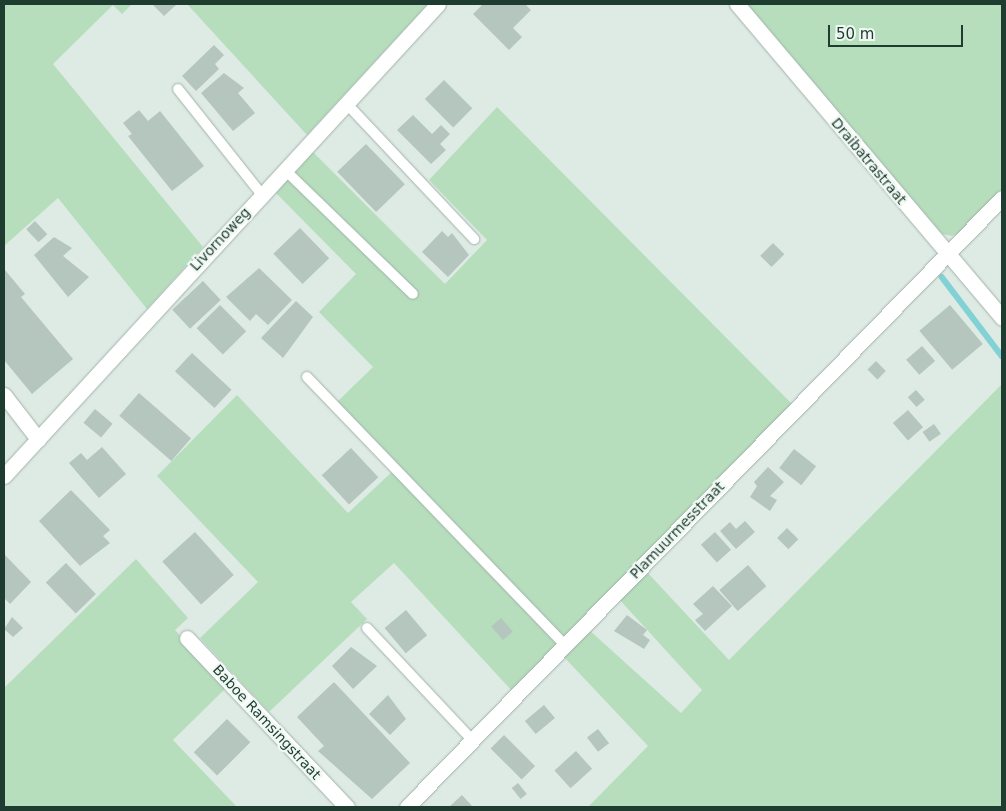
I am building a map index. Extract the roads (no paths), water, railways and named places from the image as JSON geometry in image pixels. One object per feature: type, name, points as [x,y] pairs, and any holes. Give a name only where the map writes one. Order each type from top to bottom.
[{"type":"street","name":"Livornoweg","points":[[4,476],[438,4]]},
{"type":"street","name":"Draibatrastraat","points":[[737,4],[1002,318]]},
{"type":"street","name":"Plamuurmesstraat","points":[[407,807],[1002,198]]},
{"type":"street","points":[[4,394],[38,439]]},
{"type":"street","name":"Baboe Ramsingstraat","points":[[187,638],[347,807]]},
{"type":"lane","points":[[178,89],[262,195]]},
{"type":"lane","points":[[346,103],[474,239]]},
{"type":"lane","points":[[285,170],[413,294]]},
{"type":"lane","points":[[306,377],[565,645]]},
{"type":"lane","points":[[367,628],[472,740]]},
{"type":"waterway","points":[[942,277],[1002,356]]}]
